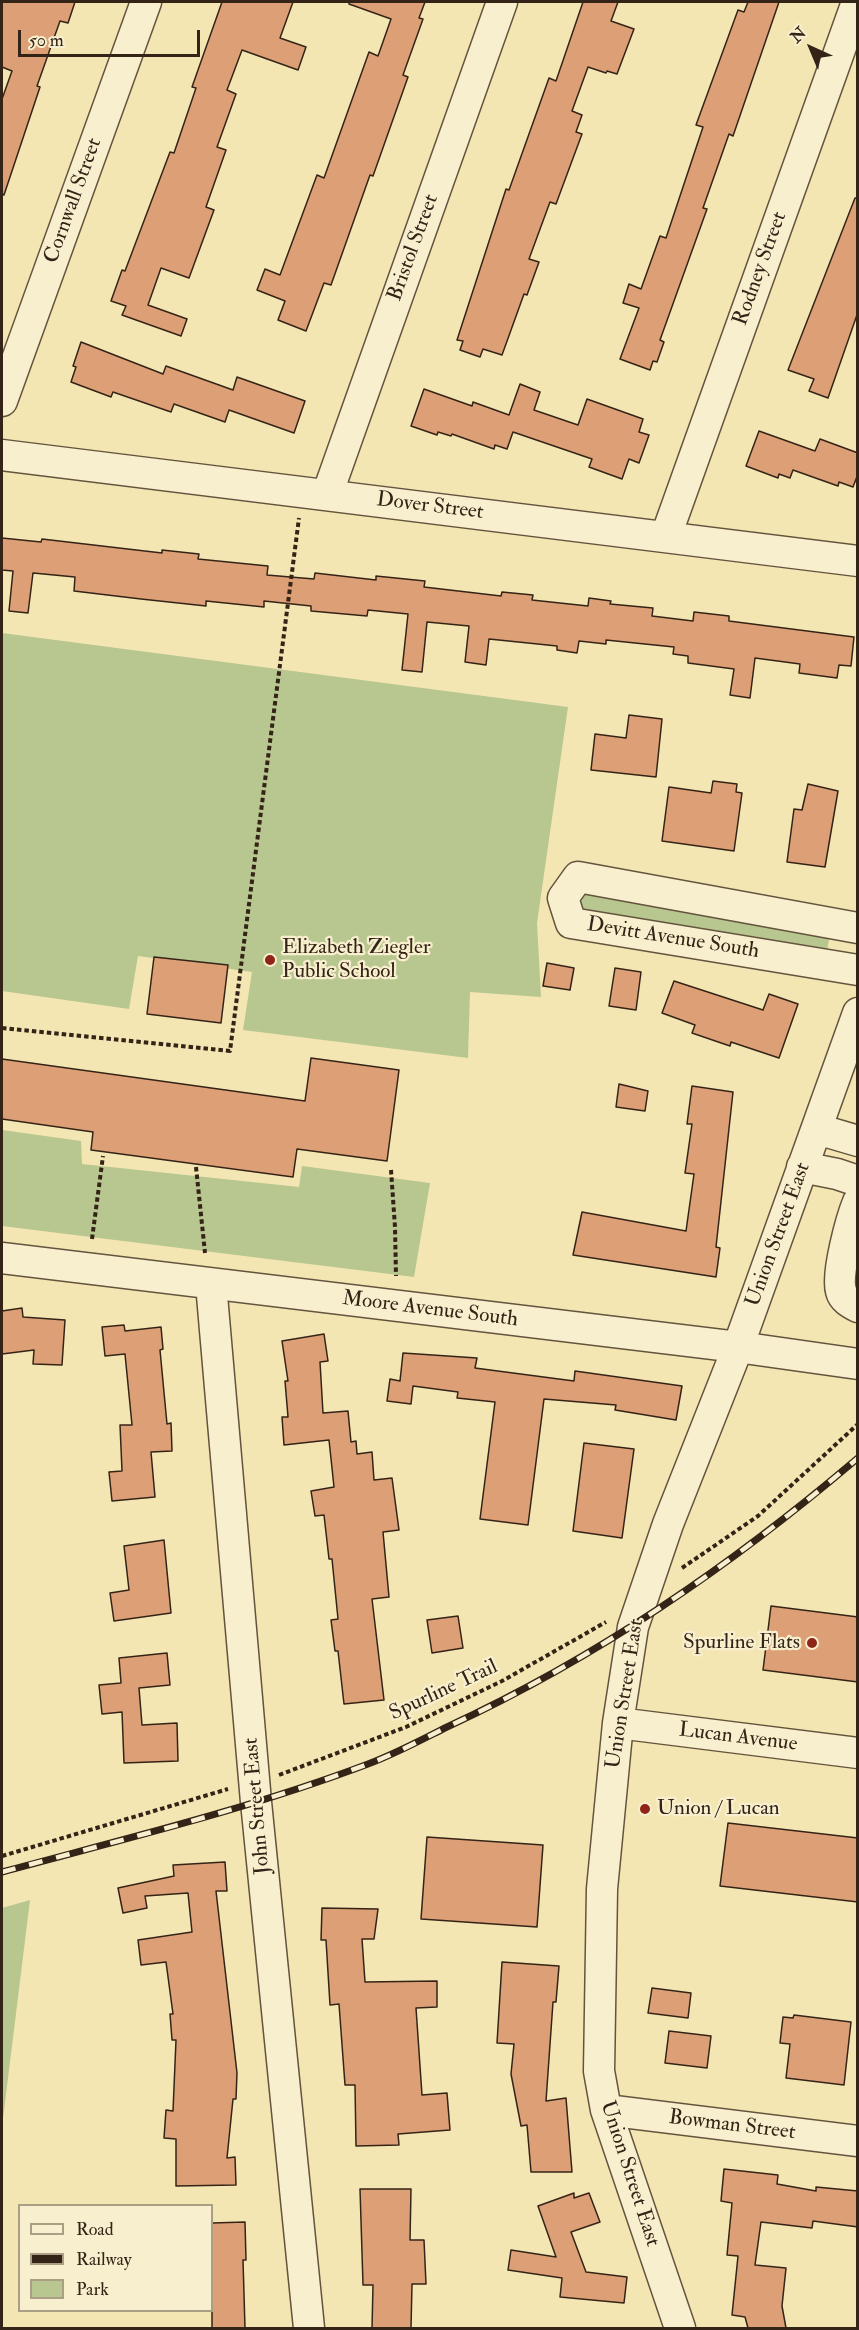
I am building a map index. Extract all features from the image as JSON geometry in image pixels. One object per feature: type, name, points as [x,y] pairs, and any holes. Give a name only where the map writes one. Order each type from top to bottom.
[{"type":"street","name":"Cornwall Street","points":[[2,401],[146,2]]},
{"type":"street","name":"Bristol Street","points":[[327,495],[502,2]]},
{"type":"street","name":"Rodney Street","points":[[666,536],[857,2]]},
{"type":"street","name":"Dover Street","points":[[2,455],[858,561]]},
{"type":"street","name":"Devitt Avenue South","points":[[858,928],[578,877],[563,898],[571,923],[858,970]]},
{"type":"street","name":"Union Street East","points":[[680,2328],[606,2110],[599,2071],[602,1889],[618,1723],[633,1627],[668,1524],[738,1347],[802,1167],[851,1053],[858,1013]]},
{"type":"street","points":[[817,1129],[858,1141]]},
{"type":"street","points":[[802,1167],[858,1181]]},
{"type":"street","points":[[858,1202],[847,1230],[840,1290],[847,1302],[858,1307]]},
{"type":"street","name":"Moore Avenue South","points":[[2,1258],[738,1347],[858,1364]]},
{"type":"street","name":"John Street East","points":[[211,1284],[256,1802],[309,2328]]},
{"type":"street","name":"Lucan Avenue","points":[[618,1723],[858,1753]]},
{"type":"street","name":"Bowman Street","points":[[606,2110],[858,2141]]},
{"type":"path","points":[[2,1028],[230,1051],[300,509]]},
{"type":"path","points":[[92,1239],[103,1156]]},
{"type":"path","points":[[196,1167],[206,1253]]},
{"type":"path","points":[[390,1170],[396,1227],[396,1276]]},
{"type":"path","points":[[678,1570],[718,1546],[758,1516],[858,1424]]},
{"type":"path","name":"Spurline Trail","points":[[276,1777],[406,1727],[502,1681],[612,1617]]},
{"type":"path","points":[[2,1856],[232,1788]]},
{"type":"green space","points":[[2,633],[568,707],[537,923],[541,997],[470,992],[468,1058],[243,1030],[252,972],[138,956],[129,1009],[2,991]]},
{"type":"green space","points":[[581,890],[830,933],[827,951],[577,912]]},
{"type":"green space","points":[[2,1130],[81,1141],[82,1164],[299,1187],[302,1166],[430,1183],[414,1277],[2,1226]]},
{"type":"green space","points":[[30,1900],[2,2127],[2,1908]]},
{"type":"building","points":[[2,2],[75,2],[68,23],[60,21],[37,86],[40,87],[4,195],[2,194],[2,99],[12,71],[2,67]]},
{"type":"building","points":[[222,2],[293,2],[280,38],[306,47],[298,70],[242,50],[227,90],[236,94],[217,147],[226,150],[206,207],[214,210],[189,278],[161,268],[148,305],[187,319],[181,336],[122,315],[126,306],[111,301],[122,270],[125,271],[170,152],[174,153],[196,88],[192,87]]},
{"type":"building","points":[[349,2],[425,2],[419,18],[423,19],[403,75],[408,77],[373,176],[370,175],[331,285],[324,283],[306,331],[278,320],[285,301],[257,290],[265,269],[280,275],[317,175],[324,178],[369,52],[378,56],[391,19],[349,4]]},
{"type":"building","points":[[583,2],[618,2],[611,21],[634,29],[617,74],[588,67],[572,111],[582,115],[576,132],[582,134],[556,204],[550,202],[529,259],[539,262],[527,295],[524,294],[502,355],[483,349],[480,357],[460,350],[463,341],[457,340],[506,189],[509,190],[549,78],[556,81]]},
{"type":"building","points":[[748,2],[779,2],[733,136],[729,134],[703,208],[707,209],[660,340],[664,342],[657,362],[653,361],[650,370],[620,359],[639,308],[623,303],[629,284],[641,289],[660,236],[666,238],[703,127],[696,125],[738,10],[744,12]]},
{"type":"building","points":[[855,198],[858,198],[858,312],[828,398],[809,391],[814,379],[788,370]]},
{"type":"building","points":[[81,342],[163,374],[166,366],[233,390],[237,377],[305,401],[294,433],[229,410],[225,422],[174,404],[171,412],[113,392],[111,397],[71,382],[76,367],[73,366]]},
{"type":"building","points":[[520,384],[540,392],[534,410],[578,425],[587,399],[643,419],[639,432],[649,435],[639,463],[629,459],[622,479],[589,467],[592,459],[513,432],[507,449],[495,445],[494,449],[452,434],[451,436],[438,432],[437,435],[411,426],[424,389],[472,406],[473,402],[509,415]]},
{"type":"building","points":[[759,431],[815,451],[820,439],[858,453],[858,474],[853,487],[839,482],[838,486],[793,470],[790,478],[779,474],[778,478],[746,466]]},
{"type":"building","points":[[2,538],[41,542],[42,539],[162,553],[162,550],[199,554],[198,559],[268,566],[267,575],[314,579],[315,573],[376,580],[376,576],[425,581],[424,587],[501,596],[502,592],[533,595],[532,600],[588,606],[589,598],[611,601],[610,604],[653,608],[652,616],[693,621],[694,612],[729,616],[729,621],[854,637],[851,666],[839,665],[837,678],[799,673],[800,664],[755,658],[750,698],[730,695],[734,669],[688,663],[688,656],[673,654],[674,647],[606,640],[606,644],[579,641],[577,653],[557,650],[557,646],[489,639],[486,665],[465,662],[469,626],[427,622],[422,672],[402,670],[408,614],[368,610],[367,616],[311,611],[311,606],[264,601],[264,607],[206,601],[206,606],[141,599],[74,591],[75,577],[33,573],[28,613],[9,611],[13,571],[2,570]]},
{"type":"building","points":[[629,715],[662,719],[656,777],[591,770],[595,734],[626,738]]},
{"type":"building","points":[[713,781],[737,784],[736,792],[742,793],[734,851],[662,841],[669,787],[711,793]]},
{"type":"building","points":[[808,784],[838,791],[825,867],[787,862],[794,809],[802,810]]},
{"type":"building","points":[[154,957],[228,965],[221,1023],[147,1014]]},
{"type":"building","points":[[547,963],[574,968],[570,990],[543,986]]},
{"type":"building","points":[[615,968],[641,972],[636,1010],[609,1006]]},
{"type":"building","points":[[674,981],[763,1010],[769,994],[798,1004],[779,1058],[731,1042],[730,1046],[692,1033],[695,1025],[662,1013]]},
{"type":"building","points":[[311,1058],[399,1070],[387,1161],[297,1149],[293,1177],[91,1150],[93,1132],[2,1119],[2,1059],[305,1101]]},
{"type":"building","points":[[619,1084],[648,1091],[645,1111],[616,1107]]},
{"type":"building","points":[[692,1086],[733,1092],[716,1247],[720,1248],[716,1277],[573,1255],[582,1212],[686,1231],[694,1174],[685,1173],[692,1124],[687,1124]]},
{"type":"building","points":[[22,1308],[23,1317],[65,1320],[62,1365],[33,1364],[34,1350],[2,1354],[2,1311]]},
{"type":"building","points":[[124,1325],[125,1331],[161,1327],[163,1349],[160,1350],[167,1424],[171,1423],[172,1451],[151,1452],[155,1497],[112,1501],[109,1472],[122,1471],[120,1425],[132,1425],[125,1354],[105,1356],[102,1327]]},
{"type":"building","points":[[324,1334],[328,1361],[320,1362],[323,1413],[348,1411],[351,1442],[356,1441],[357,1454],[372,1452],[374,1480],[392,1478],[399,1530],[383,1532],[389,1597],[372,1599],[384,1700],[344,1704],[338,1651],[335,1651],[331,1620],[338,1619],[332,1559],[329,1559],[324,1515],[315,1516],[311,1491],[334,1487],[329,1440],[284,1445],[282,1417],[288,1417],[285,1381],[288,1381],[282,1341]]},
{"type":"building","points":[[403,1353],[477,1358],[475,1368],[574,1381],[575,1371],[682,1386],[676,1420],[615,1410],[616,1405],[544,1399],[528,1525],[480,1519],[495,1402],[457,1398],[458,1392],[413,1386],[411,1404],[387,1401],[390,1379],[400,1381]]},
{"type":"building","points":[[584,1443],[634,1449],[622,1538],[573,1531]]},
{"type":"building","points":[[164,1540],[171,1613],[114,1621],[110,1593],[129,1590],[124,1546]]},
{"type":"building","name":"Spurline Flats","points":[[771,1606],[858,1617],[858,1682],[763,1670]]},
{"type":"building","points":[[458,1616],[463,1648],[432,1653],[427,1620]]},
{"type":"building","points":[[167,1653],[170,1685],[139,1688],[142,1725],[177,1723],[178,1761],[124,1763],[122,1712],[102,1714],[99,1685],[121,1683],[119,1658]]},
{"type":"building","points":[[728,1823],[858,1838],[858,1902],[720,1886]]},
{"type":"building","points":[[427,1837],[543,1845],[537,1927],[421,1919]]},
{"type":"building","points":[[225,1862],[227,1891],[216,1891],[237,2073],[236,2099],[233,2099],[227,2158],[235,2157],[236,2185],[176,2186],[176,2139],[164,2138],[166,2110],[173,2111],[176,2040],[172,2040],[170,2014],[173,2014],[166,1962],[141,1965],[138,1940],[192,1932],[188,1893],[145,1896],[147,1908],[123,1913],[118,1888],[174,1876],[173,1865]]},
{"type":"building","points":[[322,1908],[378,1909],[374,1939],[362,1939],[365,1982],[437,1981],[437,2007],[416,2008],[422,2095],[447,2093],[450,2130],[398,2134],[399,2145],[356,2146],[355,2085],[345,2085],[339,2004],[330,2005],[326,1940],[321,1940]]},
{"type":"building","points":[[502,1962],[559,1966],[556,2002],[553,2002],[546,2101],[566,2098],[572,2172],[531,2172],[527,2125],[521,2126],[511,2074],[514,2044],[497,2043]]},
{"type":"building","points":[[652,1988],[691,1993],[688,2018],[648,2013]]},
{"type":"building","points":[[794,2015],[851,2022],[844,2085],[786,2078],[790,2044],[780,2043],[783,2017],[793,2018]]},
{"type":"building","points":[[669,2031],[711,2036],[707,2068],[665,2063]]},
{"type":"building","points":[[724,2169],[778,2175],[777,2184],[816,2191],[816,2187],[858,2191],[858,2227],[813,2221],[812,2228],[761,2222],[755,2265],[786,2268],[782,2306],[786,2328],[748,2328],[745,2317],[732,2315],[738,2256],[727,2255],[732,2203],[721,2201]]},
{"type":"building","points":[[360,2189],[411,2189],[410,2240],[424,2240],[426,2284],[412,2284],[411,2328],[372,2328],[373,2285],[363,2285]]},
{"type":"building","points":[[574,2193],[574,2198],[589,2193],[600,2222],[571,2232],[586,2272],[627,2277],[624,2303],[560,2297],[562,2278],[508,2270],[511,2250],[556,2257],[538,2206]]},
{"type":"building","points":[[245,2222],[246,2260],[243,2260],[245,2328],[212,2328],[213,2223]]},
{"type":"railway","points":[[2,1872],[278,1795],[368,1764],[408,1747],[557,1671],[662,1607],[761,1536],[858,1458]]},
{"type":"place","name":"Elizabeth Ziegler Public School","points":[[270,960]]},
{"type":"place","name":"Spurline Flats","points":[[812,1643]]},
{"type":"place","name":"Union / Lucan","points":[[645,1809]]}]
